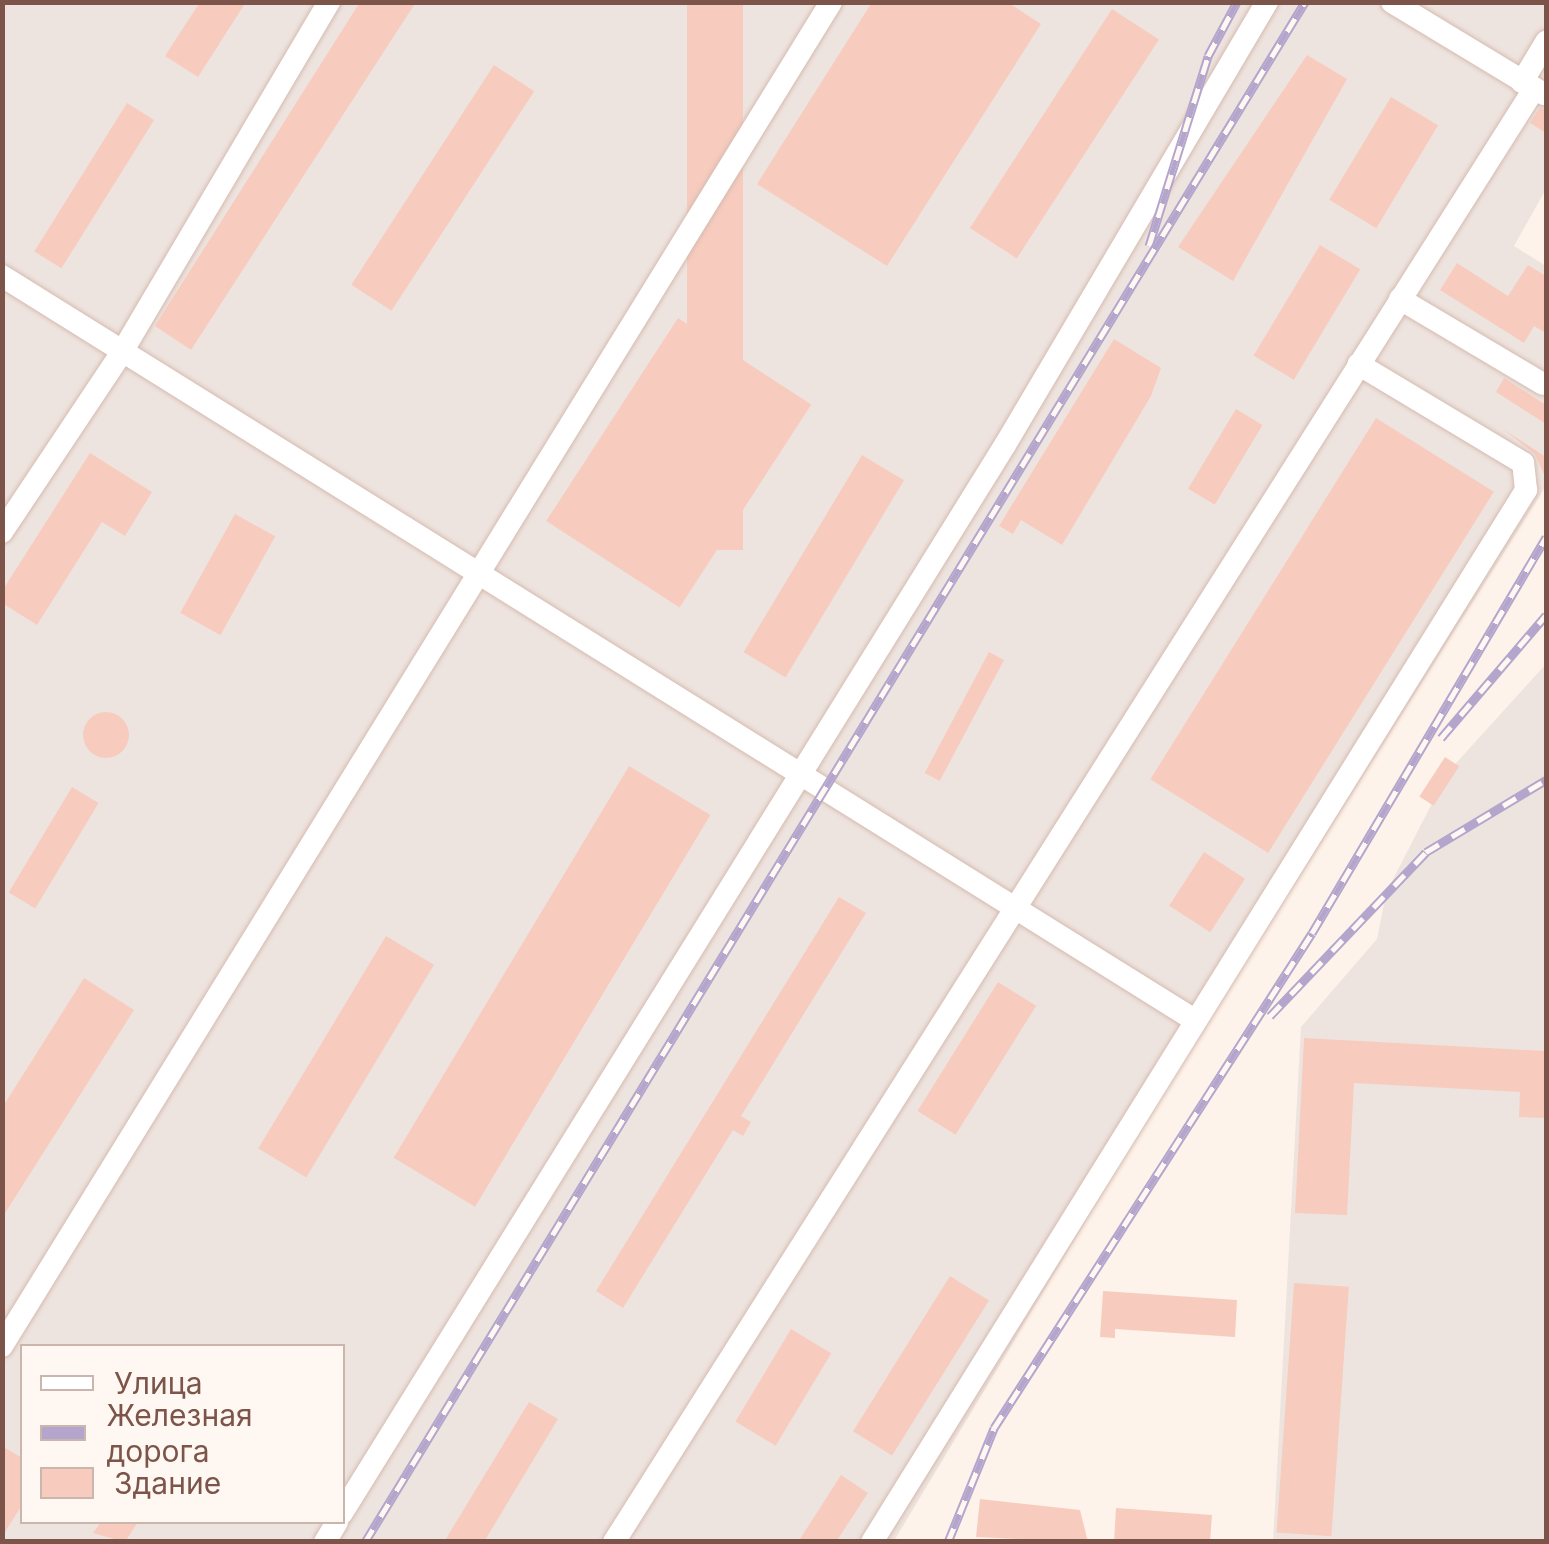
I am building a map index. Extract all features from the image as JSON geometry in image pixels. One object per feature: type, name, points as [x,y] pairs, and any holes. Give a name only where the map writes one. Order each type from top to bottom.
[{"type":"lane","points":[[2,532],[122,352],[329,2]]},
{"type":"lane","points":[[2,1346],[831,2]]},
{"type":"lane","points":[[345,1508],[796,775],[1005,445],[1266,2]]},
{"type":"lane","points":[[1392,2],[1534,89]]},
{"type":"lane","points":[[614,1542],[1012,906],[1534,89],[1546,42]]},
{"type":"lane","points":[[2,276],[796,775],[1193,1019]]},
{"type":"lane","points":[[1400,299],[1543,384]]},
{"type":"lane","points":[[872,1542],[1193,1019],[1526,490],[1522,463],[1358,364]]},
{"type":"shaded area","points":[[3,3],[1546,3],[1546,189],[1514,246],[1546,266],[1546,486],[1156,1104],[894,1541],[3,1542]]},
{"type":"shaded area","points":[[1546,664],[1546,1541],[1273,1542],[1301,1027],[1377,939],[1386,893],[1448,772]]},
{"type":"building","points":[[200,2],[246,2],[198,77],[165,56]]},
{"type":"building","points":[[360,2],[416,2],[191,350],[155,326]]},
{"type":"building","points":[[687,2],[743,2],[743,550],[687,550]]},
{"type":"building","points":[[872,2],[1007,2],[1041,24],[887,266],[757,184]]},
{"type":"building","points":[[1112,9],[1159,39],[1017,258],[970,228]]},
{"type":"building","points":[[1307,55],[1347,79],[1233,281],[1178,247]]},
{"type":"building","points":[[494,65],[534,91],[392,311],[351,285]]},
{"type":"building","points":[[1391,97],[1438,125],[1376,228],[1329,200]]},
{"type":"building","points":[[127,103],[154,120],[61,268],[34,251]]},
{"type":"building","points":[[1540,108],[1546,109],[1546,133],[1530,123]]},
{"type":"building","points":[[1320,245],[1360,269],[1294,380],[1254,356]]},
{"type":"building","points":[[1457,263],[1508,296],[1528,265],[1546,276],[1546,333],[1534,326],[1524,343],[1440,290]]},
{"type":"building","points":[[678,318],[811,405],[680,608],[546,521]]},
{"type":"building","points":[[1114,339],[1161,368],[1151,396],[1062,545],[1021,520],[1013,534],[999,526]]},
{"type":"building","points":[[1504,378],[1546,405],[1546,424],[1496,392]]},
{"type":"building","points":[[1236,409],[1263,425],[1215,505],[1188,489]]},
{"type":"building","points":[[1376,418],[1494,492],[1268,853],[1150,779]]},
{"type":"building","points":[[1503,429],[1546,457],[1546,479],[1535,454]]},
{"type":"building","points":[[90,453],[152,492],[125,536],[102,522],[37,625],[2,603],[2,591]]},
{"type":"building","points":[[862,455],[904,480],[786,677],[744,652]]},
{"type":"building","points":[[235,514],[275,536],[220,635],[180,613]]},
{"type":"building","points":[[989,652],[1004,660],[940,781],[925,773]]},
{"type":"building","points":[[106,712],[123,718],[129,735],[123,752],[106,758],[89,752],[83,735],[89,718]]},
{"type":"building","points":[[1445,757],[1459,766],[1434,806],[1419,796]]},
{"type":"building","points":[[629,766],[710,815],[475,1207],[394,1158]]},
{"type":"building","points":[[72,787],[99,803],[35,908],[9,892]]},
{"type":"building","points":[[1204,852],[1245,879],[1210,932],[1169,906]]},
{"type":"building","points":[[839,897],[866,913],[741,1116],[751,1122],[743,1136],[733,1130],[623,1308],[596,1291]]},
{"type":"building","points":[[386,936],[434,965],[306,1177],[258,1149]]},
{"type":"building","points":[[84,978],[134,1010],[2,1218],[2,1108]]},
{"type":"building","points":[[998,982],[1036,1006],[956,1135],[917,1111]]},
{"type":"building","points":[[1304,1038],[1546,1051],[1546,1118],[1519,1117],[1520,1092],[1354,1083],[1347,1215],[1295,1213]]},
{"type":"building","points":[[950,1276],[989,1300],[892,1456],[853,1431]]},
{"type":"building","points":[[1294,1283],[1349,1287],[1331,1536],[1277,1532]]},
{"type":"building","points":[[1103,1291],[1237,1300],[1235,1337],[1115,1329],[1115,1338],[1100,1337]]},
{"type":"building","points":[[791,1329],[831,1353],[776,1446],[735,1422]]},
{"type":"building","points":[[529,1402],[558,1419],[484,1542],[444,1542]]},
{"type":"building","points":[[2,1446],[20,1457],[20,1508],[2,1537]]},
{"type":"building","points":[[841,1475],[868,1493],[836,1542],[798,1542]]},
{"type":"building","points":[[980,1499],[1080,1510],[1088,1542],[976,1537]]},
{"type":"building","points":[[1116,1508],[1212,1515],[1210,1542],[1114,1542]]},
{"type":"building","points":[[100,1524],[137,1524],[125,1542],[93,1533]]},
{"type":"railway","points":[[1149,246],[1208,56],[1237,2]]},
{"type":"railway","points":[[365,1542],[1305,2]]},
{"type":"railway","points":[[948,1542],[994,1428],[1312,933],[1546,537]]},
{"type":"railway","points":[[1441,738],[1546,615]]},
{"type":"railway","points":[[1270,1016],[1426,852],[1546,780]]}]
